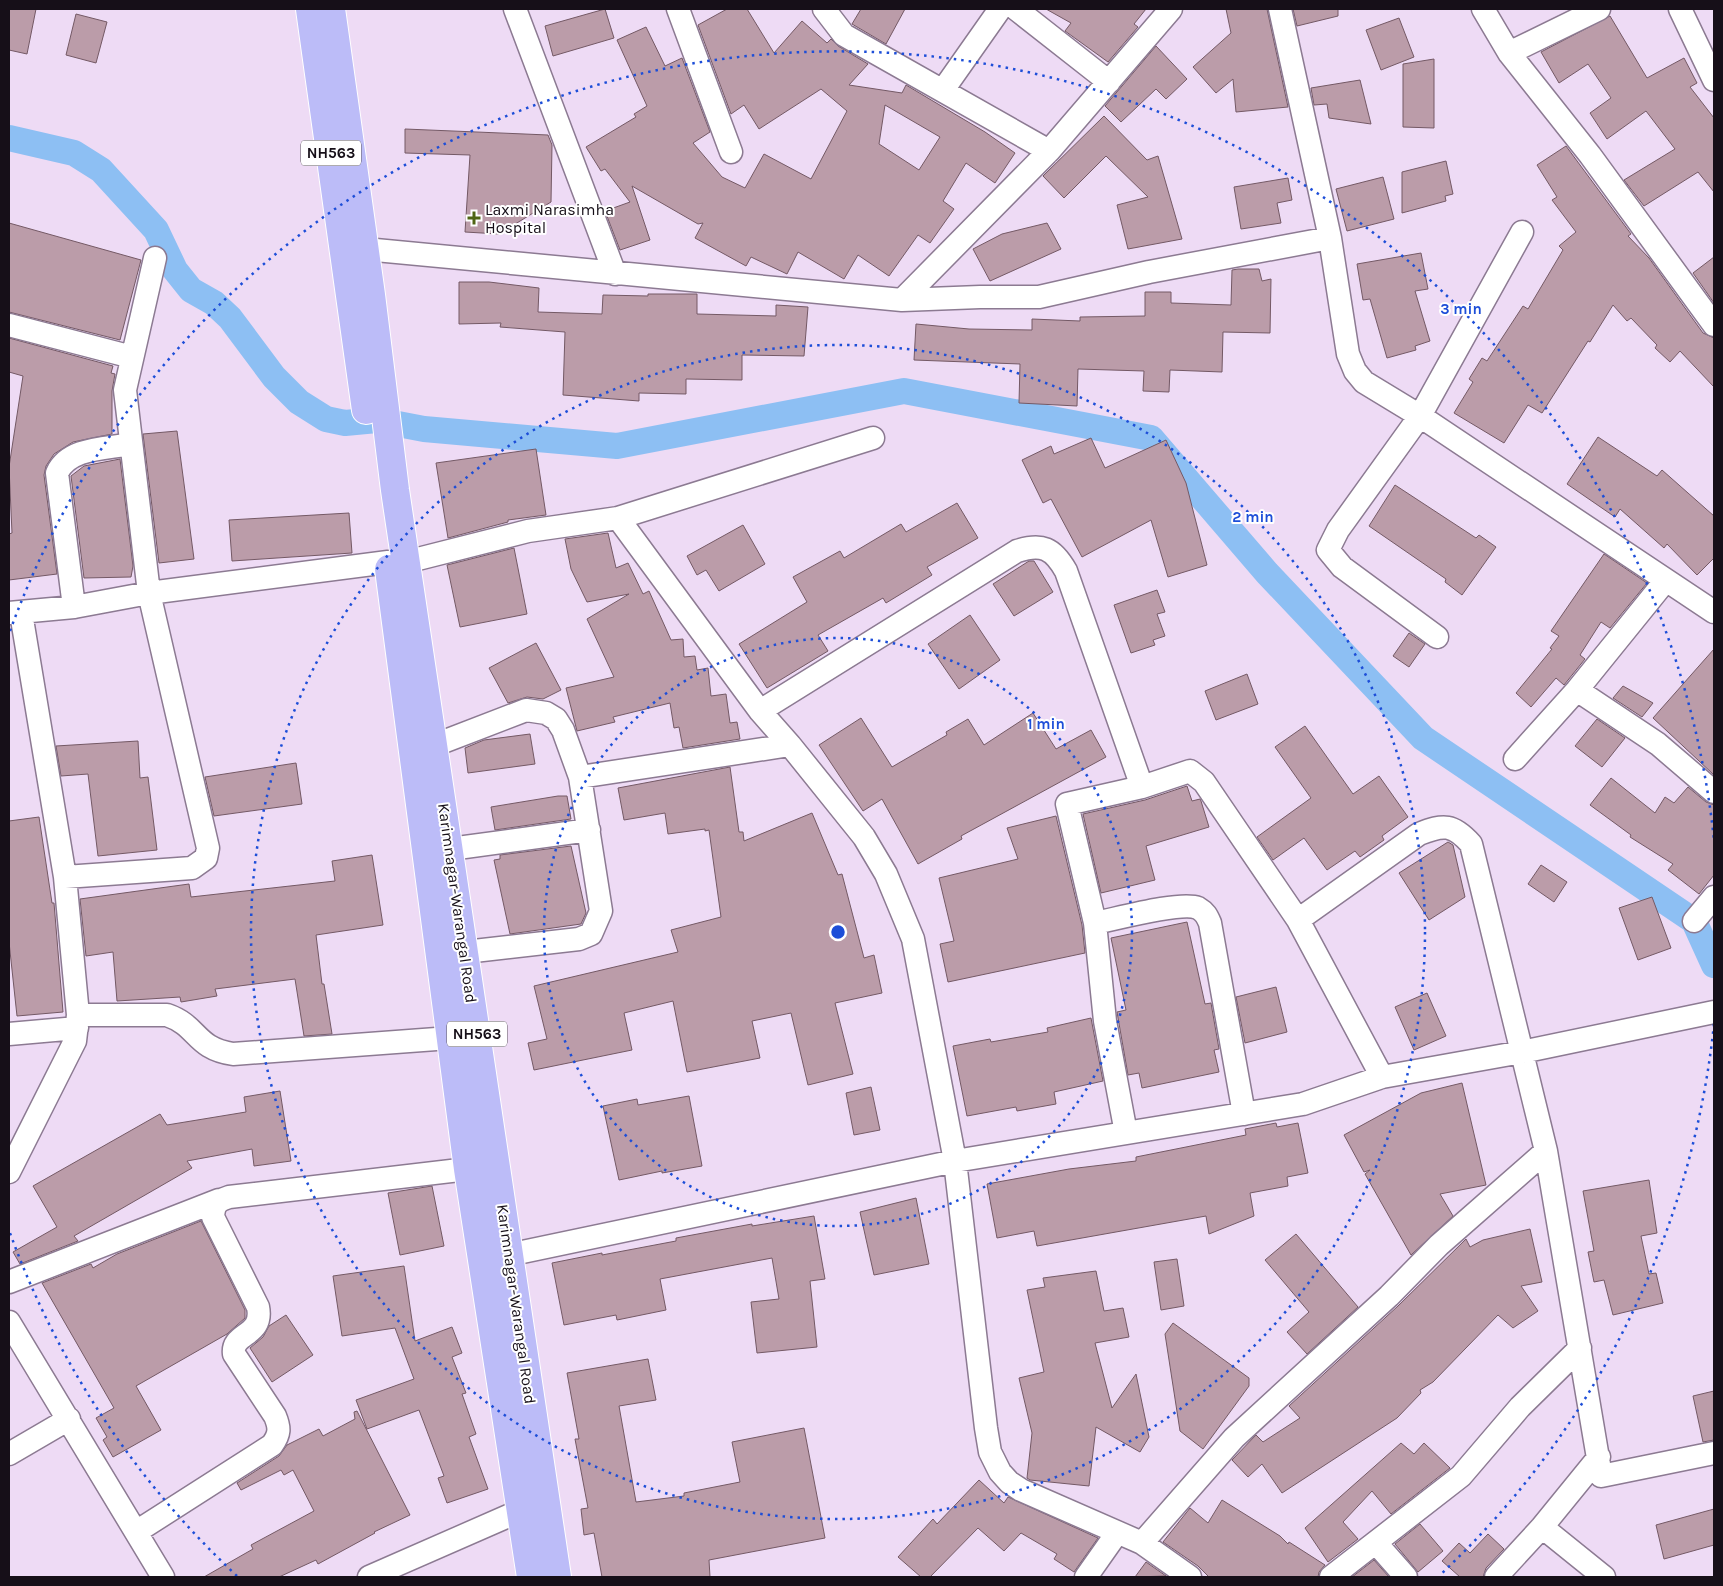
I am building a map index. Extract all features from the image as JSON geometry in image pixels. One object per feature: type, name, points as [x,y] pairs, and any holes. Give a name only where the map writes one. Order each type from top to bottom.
[{"type":"highway","name":"NH563","points":[[310,9],[361,296]]},
{"type":"highway","name":"NH563","points":[[331,9],[364,250],[361,296]]},
{"type":"highway","name":"Karimnagar-Warangal Road","points":[[361,296],[397,562],[450,1038],[468,1169],[531,1577]]},
{"type":"highway","name":"Karimnagar-Warangal Road","points":[[397,562],[434,745],[557,1577]]},
{"type":"street","points":[[515,9],[615,274]]},
{"type":"street","points":[[678,9],[731,152]]},
{"type":"street","points":[[824,9],[844,35],[1049,151]]},
{"type":"street","points":[[943,90],[1000,9]]},
{"type":"street","points":[[1016,9],[1109,82]]},
{"type":"street","points":[[902,300],[1049,151],[1172,9]]},
{"type":"street","points":[[1280,9],[1330,238],[1348,354],[1355,371],[1364,382],[1420,416],[1714,612]]},
{"type":"street","points":[[1482,9],[1509,53],[1590,155],[1714,325]]},
{"type":"street","points":[[1509,53],[1598,9]]},
{"type":"street","points":[[1680,9],[1714,80]]},
{"type":"street","points":[[1436,637],[1342,567],[1328,550],[1338,530],[1420,416],[1522,232]]},
{"type":"street","points":[[364,250],[902,300],[1039,297],[1149,272],[1330,238]]},
{"type":"street","points":[[65,877],[192,868],[206,858],[208,848],[149,593],[125,390],[155,258]]},
{"type":"street","points":[[9,325],[132,357]]},
{"type":"street","points":[[9,1172],[67,1059],[75,1041],[78,1021],[65,877],[15,613],[74,607],[149,593],[397,562],[528,531],[618,518],[873,438]]},
{"type":"street","points":[[74,607],[57,473],[62,463],[71,455],[131,444]]},
{"type":"street","points":[[618,518],[760,711],[864,837],[886,874],[903,911],[912,939],[955,1161],[990,1452],[1000,1472],[1021,1490],[1142,1543],[1190,1577]]},
{"type":"street","points":[[760,711],[1017,552],[1030,547],[1043,548],[1055,554],[1066,571],[1142,787]]},
{"type":"street","points":[[1515,758],[1576,690],[1666,580]]},
{"type":"street","points":[[1576,690],[1658,744],[1714,792]]},
{"type":"street","points":[[434,745],[526,710],[535,710],[556,719],[563,730],[580,777],[601,911],[591,934],[579,939],[464,952]]},
{"type":"street","points":[[580,777],[790,745]]},
{"type":"street","points":[[1126,1133],[1105,1021],[1095,923],[1067,804],[1142,787],[1190,771],[1198,775],[1298,920],[1382,1076]]},
{"type":"street","points":[[1298,920],[1419,834],[1432,828],[1448,827],[1458,830],[1471,844],[1546,1150],[1601,1476],[1714,1453]]},
{"type":"street","points":[[450,850],[589,830]]},
{"type":"street","points":[[1694,921],[1714,897]]},
{"type":"street","points":[[1095,923],[1180,906],[1197,908],[1206,914],[1210,923],[1244,1114]]},
{"type":"street","points":[[482,1260],[510,1256],[955,1161],[1303,1104],[1382,1076],[1522,1052],[1687,1016],[1714,1012]]},
{"type":"street","points":[[9,1034],[78,1021],[167,1015],[178,1018],[208,1047],[233,1054],[450,1038]]},
{"type":"street","points":[[1142,1543],[1234,1438],[1389,1296],[1439,1245],[1546,1150]]},
{"type":"street","points":[[9,1282],[229,1197],[468,1169]]},
{"type":"street","points":[[136,1532],[272,1445],[278,1437],[280,1428],[275,1416],[234,1354],[233,1348],[236,1342],[258,1325],[260,1316],[258,1307],[213,1217],[214,1206],[219,1200]]},
{"type":"street","points":[[9,1322],[163,1577]]},
{"type":"street","points":[[1331,1577],[1461,1476],[1520,1407],[1580,1348]]},
{"type":"street","points":[[9,1454],[69,1419]]},
{"type":"street","points":[[1496,1577],[1542,1527],[1598,1457]]},
{"type":"street","points":[[369,1577],[522,1510]]},
{"type":"street","points":[[1542,1527],[1604,1577]]},
{"type":"street","points":[[1086,1577],[1117,1532]]},
{"type":"street","points":[[1376,1543],[1406,1577]]},
{"type":"building","points":[[9,9],[36,9],[27,54],[9,50]]},
{"type":"building","points":[[605,9],[614,38],[553,56],[545,26]]},
{"type":"building","points":[[727,9],[747,9],[774,53],[802,21],[827,43],[831,39],[838,46],[868,64],[849,85],[902,93],[906,85],[985,132],[1015,153],[995,183],[966,163],[943,201],[954,209],[930,243],[918,235],[889,276],[858,255],[844,279],[798,252],[787,274],[751,257],[746,266],[695,238],[703,223],[698,224],[632,186],[650,240],[620,250],[605,211],[630,202],[605,169],[601,171],[586,147],[636,117],[634,114],[647,106],[617,40],[646,27],[665,66],[682,58],[710,132],[693,143],[722,177],[745,188],[764,154],[811,179],[847,111],[821,89],[759,129],[744,105],[731,114],[698,25]],"holes":[[[885,105],[940,137],[919,170],[879,144]]]},
{"type":"building","points":[[861,9],[905,9],[886,44],[852,24]]},
{"type":"building","points":[[1046,9],[1146,9],[1134,24],[1138,27],[1108,62],[1065,31],[1071,23]]},
{"type":"building","points":[[1226,9],[1267,9],[1288,107],[1236,112],[1233,79],[1216,93],[1193,67],[1231,33]]},
{"type":"building","points":[[1293,9],[1338,9],[1338,16],[1297,26]]},
{"type":"building","points":[[76,14],[107,22],[96,63],[66,55]]},
{"type":"building","points":[[1610,16],[1647,78],[1684,58],[1697,83],[1690,87],[1714,118],[1714,192],[1698,172],[1644,206],[1624,180],[1675,149],[1646,111],[1607,139],[1590,113],[1611,98],[1588,64],[1559,83],[1541,52]]},
{"type":"building","points":[[1399,18],[1414,57],[1381,70],[1366,30]]},
{"type":"building","points":[[1156,46],[1187,79],[1166,99],[1156,89],[1121,122],[1105,106]]},
{"type":"building","points":[[1434,59],[1434,128],[1403,127],[1403,64]]},
{"type":"building","points":[[1360,80],[1371,124],[1329,118],[1327,104],[1314,105],[1311,88]]},
{"type":"building","points":[[1104,116],[1147,160],[1158,156],[1182,239],[1128,249],[1117,205],[1148,197],[1106,156],[1064,198],[1043,176]]},
{"type":"building","points":[[405,129],[548,135],[552,145],[551,202],[499,234],[465,232],[470,155],[405,153]]},
{"type":"building","points":[[1566,146],[1631,234],[1628,236],[1649,258],[1703,333],[1714,338],[1714,387],[1680,351],[1670,362],[1655,348],[1657,345],[1631,318],[1627,321],[1613,305],[1542,413],[1528,405],[1504,443],[1454,413],[1473,382],[1469,379],[1482,358],[1487,361],[1523,306],[1528,309],[1563,250],[1559,246],[1576,232],[1552,200],[1557,197],[1537,165]]},
{"type":"building","points":[[1446,161],[1453,194],[1445,196],[1446,201],[1402,213],[1402,172]]},
{"type":"building","points":[[1383,177],[1394,219],[1347,231],[1336,189]]},
{"type":"building","points":[[1288,178],[1292,200],[1277,203],[1281,223],[1241,229],[1234,187]]},
{"type":"building","points":[[9,223],[141,260],[120,340],[9,312]]},
{"type":"building","points":[[1047,223],[1061,249],[990,281],[973,249],[1002,234]]},
{"type":"building","points":[[1421,253],[1428,289],[1415,291],[1430,341],[1415,346],[1416,350],[1387,358],[1370,299],[1363,300],[1357,264]]},
{"type":"building","points":[[1714,257],[1714,303],[1693,273]]},
{"type":"building","points":[[1259,269],[1262,281],[1271,279],[1270,333],[1223,332],[1222,372],[1170,370],[1169,392],[1143,391],[1144,371],[1078,369],[1077,406],[1019,403],[1020,364],[914,360],[916,324],[969,329],[1032,330],[1032,319],[1080,321],[1080,317],[1145,316],[1145,292],[1171,292],[1171,303],[1231,305],[1232,270]]},
{"type":"building","points":[[459,282],[489,282],[539,288],[538,312],[602,314],[603,295],[648,296],[648,294],[697,294],[697,314],[776,316],[776,305],[808,307],[804,356],[742,355],[742,380],[686,379],[686,394],[639,393],[639,401],[563,395],[565,332],[500,327],[501,323],[459,324]]},
{"type":"building","points":[[9,338],[113,366],[111,373],[115,374],[112,391],[112,434],[73,442],[54,454],[46,466],[44,475],[57,574],[9,580],[9,534],[12,533],[9,467],[23,376],[9,372]]},
{"type":"building","points":[[177,431],[194,559],[159,563],[143,434]]},
{"type":"building","points":[[1598,437],[1657,476],[1662,470],[1714,516],[1714,558],[1697,575],[1667,544],[1664,548],[1620,509],[1615,517],[1567,484]]},
{"type":"building","points":[[1091,438],[1105,468],[1166,440],[1186,483],[1207,565],[1168,577],[1151,520],[1082,557],[1051,499],[1043,503],[1022,460],[1051,446],[1054,454]]},
{"type":"building","points":[[536,449],[546,515],[508,520],[508,522],[448,538],[436,463]]},
{"type":"building","points":[[120,459],[133,566],[131,577],[84,578],[71,476],[84,466]]},
{"type":"building","points":[[1395,485],[1476,538],[1479,535],[1496,547],[1462,595],[1445,582],[1446,579],[1369,526]]},
{"type":"building","points":[[957,503],[978,538],[927,567],[932,575],[886,603],[883,598],[818,635],[828,651],[767,688],[739,644],[807,602],[793,577],[840,551],[844,558],[901,524],[906,532]]},
{"type":"building","points":[[349,513],[352,553],[232,561],[229,520]]},
{"type":"building","points":[[743,525],[765,564],[719,591],[706,570],[697,575],[687,556]]},
{"type":"building","points":[[608,533],[616,568],[628,563],[643,594],[649,591],[671,640],[683,639],[684,657],[695,656],[697,670],[708,668],[711,696],[726,694],[730,723],[737,722],[740,739],[683,748],[679,727],[674,728],[670,703],[613,717],[615,722],[577,731],[566,688],[614,677],[587,619],[629,594],[587,602],[571,569],[565,539]]},
{"type":"building","points":[[514,548],[527,614],[460,627],[447,565]]},
{"type":"building","points":[[1604,554],[1647,583],[1610,628],[1601,622],[1580,655],[1585,659],[1564,685],[1556,678],[1531,707],[1516,693],[1552,649],[1550,648],[1559,636],[1551,631]]},
{"type":"building","points":[[1029,561],[1034,561],[1053,592],[1014,616],[993,584]]},
{"type":"building","points":[[1157,590],[1165,612],[1157,614],[1165,636],[1153,640],[1155,645],[1131,653],[1114,605]]},
{"type":"building","points":[[970,615],[1000,660],[959,689],[928,644]]},
{"type":"building","points":[[1409,633],[1425,644],[1409,667],[1393,656]]},
{"type":"building","points":[[536,643],[561,690],[543,699],[527,697],[508,703],[489,668]]},
{"type":"building","points":[[1714,649],[1714,775],[1653,718]]},
{"type":"building","points":[[1247,674],[1258,704],[1216,720],[1205,691]]},
{"type":"building","points":[[1623,686],[1653,703],[1642,717],[1613,698]]},
{"type":"building","points":[[1033,713],[1056,749],[1091,730],[1106,757],[961,836],[962,839],[918,864],[882,799],[863,811],[819,745],[861,718],[892,767],[947,735],[946,732],[968,719],[984,745]]},
{"type":"building","points":[[1597,719],[1625,738],[1602,767],[1575,746]]},
{"type":"building","points":[[1305,726],[1353,794],[1379,776],[1408,817],[1382,836],[1384,840],[1360,857],[1355,851],[1327,870],[1304,838],[1273,860],[1257,837],[1311,798],[1275,747]]},
{"type":"building","points":[[530,734],[535,764],[468,773],[465,748],[484,740]]},
{"type":"building","points":[[138,741],[140,778],[148,777],[157,850],[98,856],[88,774],[61,776],[56,746]]},
{"type":"building","points":[[296,763],[302,804],[214,816],[205,777]]},
{"type":"building","points":[[730,767],[739,832],[743,832],[744,841],[812,813],[838,875],[842,874],[864,958],[874,955],[882,993],[835,1003],[853,1074],[808,1085],[791,1013],[752,1021],[760,1058],[687,1072],[673,1001],[624,1013],[632,1050],[534,1070],[528,1043],[547,1039],[534,986],[678,952],[671,930],[721,917],[709,830],[668,834],[665,813],[624,820],[618,788]]},
{"type":"building","points":[[1611,778],[1655,813],[1665,797],[1674,803],[1688,787],[1706,802],[1714,805],[1714,875],[1699,894],[1668,870],[1673,864],[1630,837],[1631,835],[1590,805]]},
{"type":"building","points":[[1187,786],[1192,801],[1200,799],[1209,827],[1146,846],[1155,880],[1101,893],[1083,814],[1145,800]]},
{"type":"building","points":[[567,796],[571,819],[495,830],[491,807]]},
{"type":"building","points":[[1056,816],[1082,925],[1085,953],[948,982],[940,944],[954,941],[939,878],[1018,859],[1007,828]]},
{"type":"building","points":[[39,817],[52,903],[54,903],[63,1012],[17,1016],[9,942],[9,821]]},
{"type":"building","points":[[1448,842],[1453,845],[1465,897],[1429,920],[1399,873]]},
{"type":"building","points":[[571,846],[586,913],[581,924],[510,934],[494,860],[500,859],[500,855]]},
{"type":"building","points":[[372,855],[383,925],[316,935],[322,984],[324,984],[332,1034],[304,1036],[295,979],[215,989],[217,996],[181,1002],[180,997],[117,1001],[113,952],[86,956],[80,899],[189,884],[191,897],[335,881],[332,861]]},
{"type":"building","points":[[1541,865],[1567,882],[1554,902],[1528,884]]},
{"type":"building","points":[[1652,897],[1671,948],[1638,960],[1619,908]]},
{"type":"building","points":[[1187,922],[1205,1004],[1211,1003],[1219,1049],[1214,1050],[1219,1072],[1142,1088],[1139,1073],[1128,1075],[1117,1012],[1126,1010],[1111,938]]},
{"type":"building","points":[[1276,987],[1287,1032],[1245,1043],[1236,997]]},
{"type":"building","points":[[1427,993],[1446,1036],[1414,1050],[1395,1007]]},
{"type":"building","points":[[1091,1018],[1103,1081],[1054,1092],[1056,1104],[1017,1111],[1016,1107],[967,1116],[953,1046],[990,1039],[991,1042],[1048,1032],[1047,1028]]},
{"type":"building","points":[[1462,1083],[1486,1185],[1440,1194],[1453,1216],[1411,1255],[1365,1174],[1370,1170],[1364,1172],[1344,1135],[1421,1093]]},
{"type":"building","points":[[871,1087],[880,1130],[854,1135],[846,1093]]},
{"type":"building","points":[[280,1091],[291,1161],[254,1166],[252,1149],[187,1161],[192,1168],[74,1236],[78,1241],[20,1264],[13,1252],[57,1227],[33,1186],[160,1114],[167,1125],[246,1112],[244,1097]]},
{"type":"building","points":[[689,1096],[702,1166],[662,1173],[662,1171],[619,1180],[603,1106],[637,1099],[638,1105]]},
{"type":"building","points":[[1276,1123],[1277,1127],[1298,1123],[1308,1173],[1287,1177],[1288,1186],[1250,1193],[1254,1216],[1209,1234],[1206,1216],[1037,1246],[1034,1231],[997,1238],[987,1184],[1069,1169],[1136,1161],[1136,1157],[1246,1135],[1245,1129]]},
{"type":"building","points":[[1649,1180],[1657,1233],[1641,1236],[1649,1274],[1656,1273],[1663,1303],[1613,1315],[1604,1280],[1594,1282],[1588,1252],[1594,1251],[1583,1191]]},
{"type":"building","points":[[432,1186],[444,1246],[400,1255],[388,1193]]},
{"type":"building","points":[[916,1198],[929,1264],[874,1275],[860,1212]]},
{"type":"building","points":[[814,1216],[825,1279],[810,1281],[817,1347],[757,1353],[751,1302],[779,1299],[772,1258],[660,1279],[666,1310],[617,1320],[616,1315],[564,1325],[552,1263],[676,1241],[676,1238],[752,1224],[752,1226]]},
{"type":"building","points":[[201,1221],[245,1310],[245,1318],[227,1334],[136,1386],[161,1430],[113,1457],[103,1440],[107,1437],[96,1418],[114,1408],[42,1283],[91,1264],[93,1268],[117,1254]]},
{"type":"building","points":[[1530,1229],[1542,1282],[1521,1286],[1538,1311],[1513,1328],[1498,1315],[1433,1382],[1420,1390],[1421,1393],[1397,1418],[1282,1493],[1262,1464],[1248,1477],[1232,1460],[1256,1435],[1263,1442],[1300,1418],[1289,1406],[1398,1306],[1466,1239],[1470,1247],[1483,1240]]},
{"type":"building","points":[[1296,1234],[1358,1307],[1307,1354],[1287,1332],[1309,1312],[1265,1260]]},
{"type":"building","points":[[1177,1259],[1184,1306],[1161,1310],[1154,1262]]},
{"type":"building","points":[[404,1266],[415,1341],[452,1327],[462,1353],[452,1357],[466,1393],[462,1394],[476,1434],[469,1437],[488,1489],[447,1503],[438,1478],[444,1476],[419,1410],[367,1429],[356,1400],[414,1379],[395,1328],[342,1336],[333,1276]]},
{"type":"building","points":[[1096,1271],[1104,1311],[1123,1308],[1129,1337],[1095,1343],[1112,1408],[1136,1374],[1149,1437],[1140,1452],[1096,1427],[1089,1486],[1030,1480],[1027,1478],[1032,1433],[1019,1378],[1044,1372],[1027,1290],[1045,1287],[1043,1278]]},
{"type":"building","points":[[286,1315],[313,1355],[272,1382],[250,1348],[263,1337],[269,1326]]},
{"type":"building","points":[[1173,1323],[1249,1378],[1249,1386],[1203,1449],[1180,1431],[1165,1334]]},
{"type":"building","points":[[648,1359],[656,1400],[619,1406],[636,1502],[684,1496],[684,1493],[740,1482],[732,1442],[804,1428],[825,1538],[709,1560],[710,1577],[602,1577],[594,1533],[584,1535],[581,1509],[588,1508],[575,1439],[579,1439],[567,1373]]},
{"type":"building","points":[[1714,1391],[1714,1440],[1703,1442],[1693,1396]]},
{"type":"building","points":[[357,1411],[410,1515],[374,1532],[318,1564],[316,1560],[279,1577],[204,1577],[253,1549],[251,1545],[314,1511],[293,1470],[284,1475],[281,1470],[241,1490],[237,1483],[279,1456],[287,1445],[319,1429],[323,1436],[355,1419],[354,1412]]},
{"type":"building","points":[[1401,1443],[1414,1454],[1424,1443],[1450,1468],[1391,1514],[1372,1491],[1343,1522],[1358,1539],[1328,1562],[1305,1528]]},
{"type":"building","points":[[979,1480],[1004,1503],[1008,1497],[1098,1538],[1074,1572],[1054,1559],[1057,1554],[1021,1533],[1004,1551],[978,1528],[930,1577],[921,1577],[898,1557],[933,1519],[937,1524]]},
{"type":"building","points":[[1222,1500],[1280,1536],[1288,1544],[1289,1542],[1325,1565],[1319,1572],[1318,1577],[1209,1577],[1198,1566],[1163,1542],[1190,1508],[1208,1523]]},
{"type":"building","points":[[1714,1509],[1714,1545],[1664,1559],[1656,1525]]},
{"type":"building","points":[[1420,1524],[1443,1551],[1418,1572],[1395,1544]]},
{"type":"building","points":[[1488,1534],[1504,1549],[1486,1568],[1483,1577],[1460,1577],[1442,1561],[1459,1543],[1470,1553]]},
{"type":"building","points":[[1374,1560],[1389,1577],[1352,1577]]},
{"type":"building","points":[[1146,1562],[1166,1576],[1135,1577]]},
{"type":"waterway","points":[[9,138],[74,153],[101,170],[156,230],[175,270],[191,290],[214,303],[230,318],[274,377],[299,402],[326,419],[345,423],[377,420],[424,429],[617,446],[904,391],[1151,438],[1267,573],[1423,738],[1694,921],[1714,965]]},
{"type":"place","name":"Laxmi Narasimha Hospital","points":[[474,218]]}]
